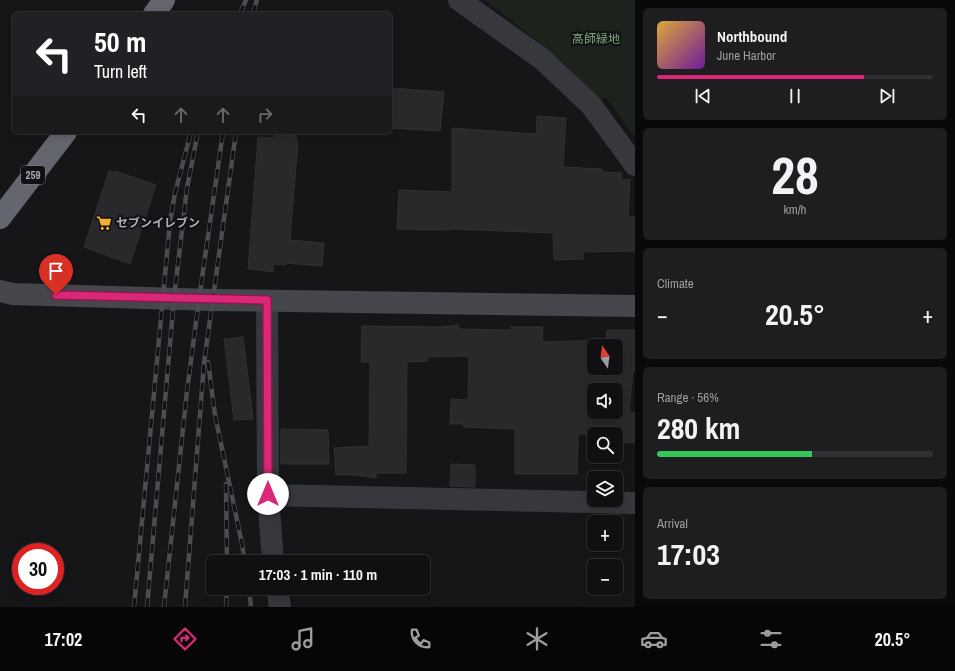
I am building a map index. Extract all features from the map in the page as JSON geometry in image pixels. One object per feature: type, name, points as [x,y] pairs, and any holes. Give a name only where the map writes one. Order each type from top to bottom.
[{"type":"highway","points":[[155,12],[164,0]]},
{"type":"highway","name":"259","points":[[0,218],[64,134]]},
{"type":"street","points":[[459,0],[542,59],[591,104],[635,165]]},
{"type":"street","points":[[0,291],[13,294],[635,306]]},
{"type":"street","points":[[267,300],[268,494],[272,555]]},
{"type":"street","points":[[268,494],[635,503]]},
{"type":"street","points":[[278,595],[280,607]]},
{"type":"green space","name":"高師緑地","points":[[485,0],[635,0],[635,138],[606,97],[600,101],[567,66]]},
{"type":"building","points":[[392,88],[444,92],[440,131],[392,128]]},
{"type":"building","points":[[537,116],[566,118],[563,167],[602,169],[603,172],[621,173],[622,180],[630,179],[628,217],[635,217],[635,251],[583,252],[583,259],[554,260],[553,233],[452,229],[397,229],[399,190],[452,192],[452,128],[536,134]]},
{"type":"building","points":[[275,134],[296,134],[296,140],[298,141],[290,240],[324,243],[322,266],[286,263],[286,265],[273,264],[273,272],[248,269],[258,137],[274,138]]},
{"type":"building","points":[[109,171],[115,173],[115,171],[156,185],[130,264],[84,247]]},
{"type":"building","points":[[459,325],[459,329],[511,330],[511,327],[543,327],[542,342],[587,341],[587,375],[623,375],[623,339],[606,339],[607,330],[635,330],[635,371],[633,371],[629,412],[635,413],[635,443],[623,442],[623,427],[587,427],[587,434],[578,434],[577,474],[515,474],[515,429],[464,427],[463,424],[450,424],[451,399],[468,400],[469,356],[428,357],[428,361],[407,362],[406,473],[376,473],[376,478],[355,475],[336,475],[334,448],[369,446],[370,362],[361,362],[362,326],[441,327]]},
{"type":"building","points":[[243,337],[253,419],[234,420],[224,339]]},
{"type":"building","points":[[281,429],[328,430],[329,464],[281,464]]},
{"type":"building","points":[[451,464],[475,465],[475,487],[450,486]]},
{"type":"railway","points":[[241,12],[246,0]]},
{"type":"railway","points":[[254,12],[257,0]]},
{"type":"railway","points":[[134,607],[170,222],[175,193],[190,134]]},
{"type":"railway","points":[[147,607],[174,298],[187,188],[198,134]]},
{"type":"railway","points":[[164,607],[187,391],[223,134]]},
{"type":"railway","points":[[185,607],[204,363],[236,134]]},
{"type":"railway","points":[[208,362],[215,415],[244,555]]},
{"type":"railway","points":[[226,484],[227,555]]},
{"type":"railway","points":[[226,607],[227,595]]},
{"type":"railway","points":[[250,595],[251,607]]},
{"type":"place","name":"セブンイレブン","points":[[104,223]]},
{"type":"route","points":[[56,295],[267,300],[268,494]]}]
